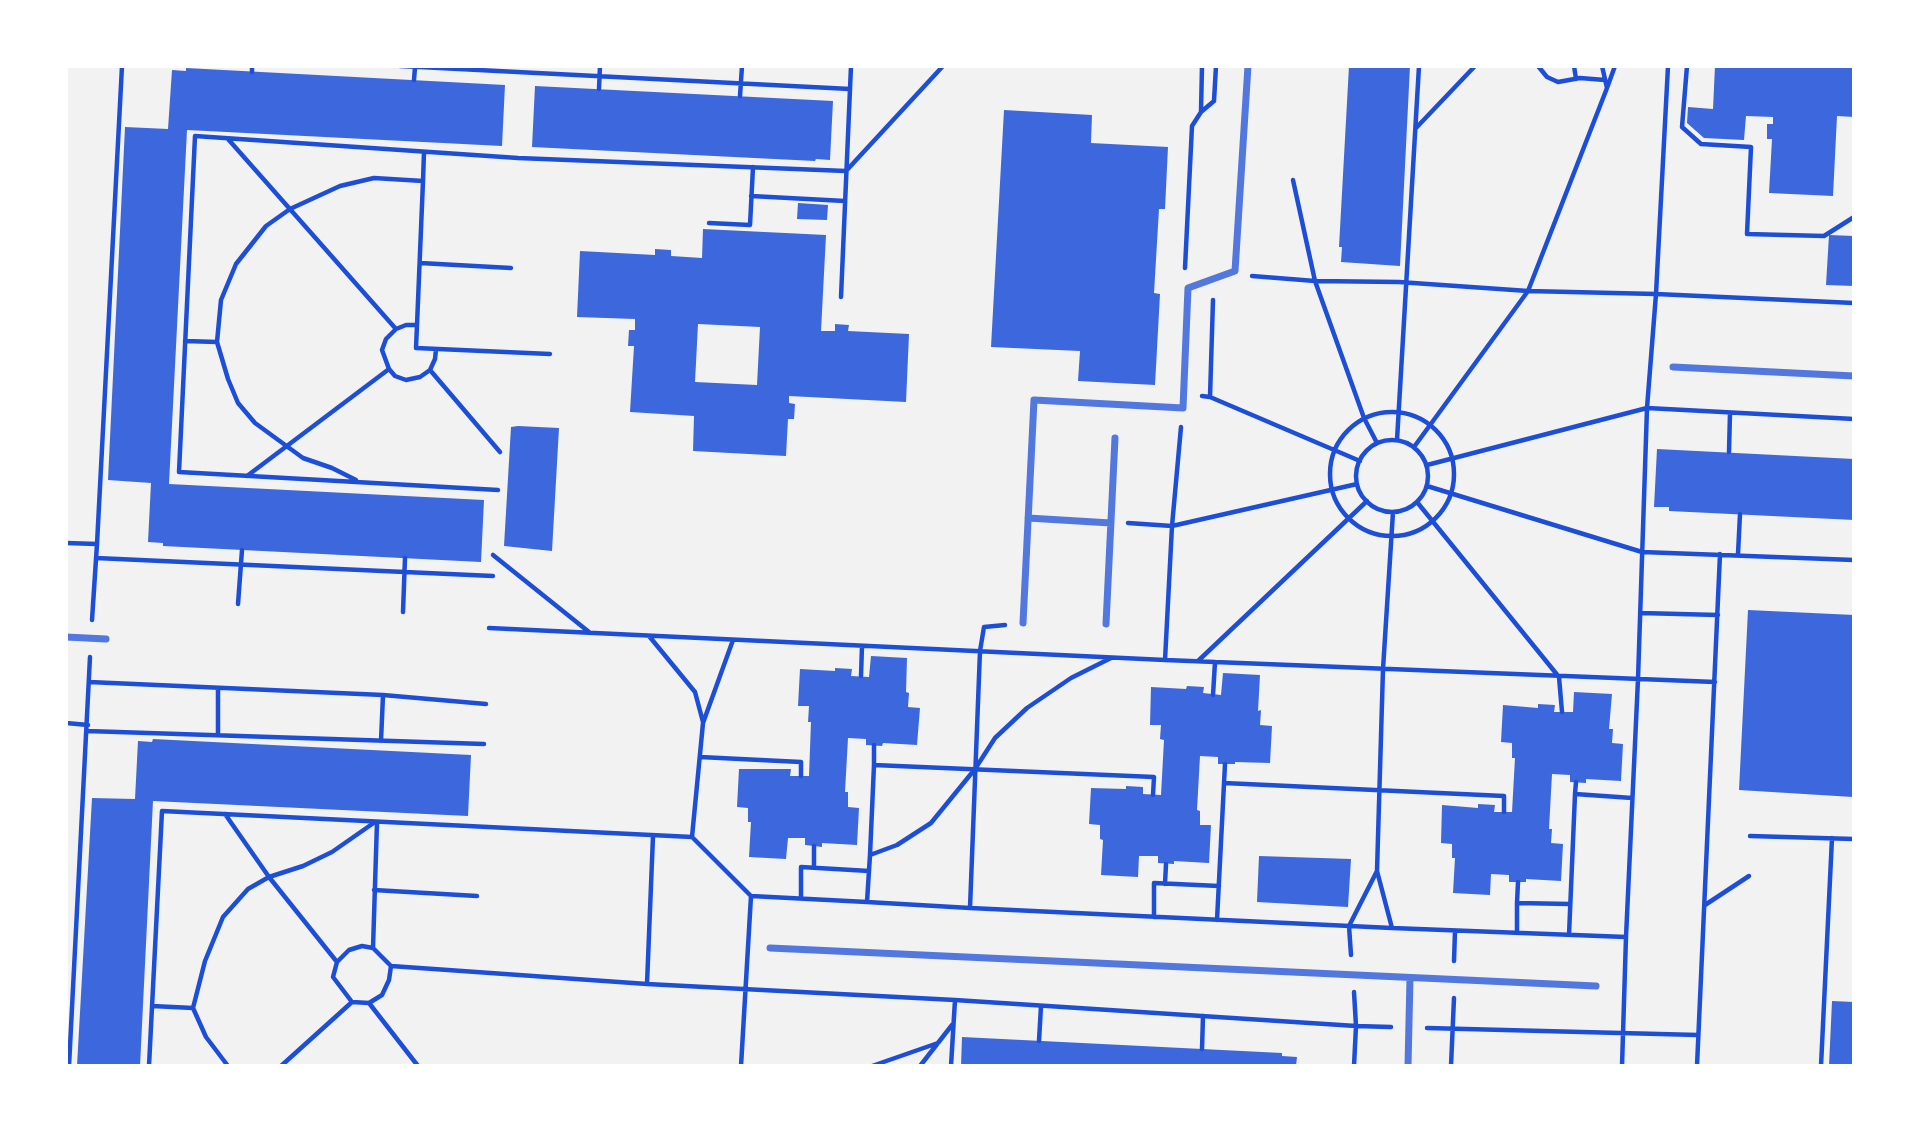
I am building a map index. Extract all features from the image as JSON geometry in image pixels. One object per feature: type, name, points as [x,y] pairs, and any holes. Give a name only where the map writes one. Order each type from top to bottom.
[{"type":"street","points":[[1023,623],[1034,400],[1182,408],[1188,288],[1235,271],[1248,66]]},
{"type":"street","points":[[1673,367],[1853,376]]},
{"type":"street","points":[[1106,624],[1115,438]]},
{"type":"street","points":[[1028,518],[1111,523]]},
{"type":"street","points":[[66,637],[106,639]]},
{"type":"street","points":[[770,948],[1596,986]]},
{"type":"street","points":[[1408,1066],[1410,978]]},
{"type":"path","points":[[69,1066],[122,66]]},
{"type":"path","points":[[400,66],[850,89]]},
{"type":"path","points":[[599,89],[600,66]]},
{"type":"path","points":[[740,96],[742,66]]},
{"type":"path","points":[[841,297],[851,66]]},
{"type":"path","points":[[498,490],[179,472],[195,136],[518,158],[846,171],[943,66]]},
{"type":"path","points":[[1201,112],[1202,66]]},
{"type":"path","points":[[1198,269],[1185,268],[1192,126],[1201,112],[1214,101],[1216,66]]},
{"type":"path","points":[[1397,440],[1419,66]]},
{"type":"path","points":[[1416,129],[1475,66]]},
{"type":"path","points":[[1538,66],[1547,77],[1558,82],[1576,79],[1605,80]]},
{"type":"path","points":[[1574,66],[1576,79]]},
{"type":"path","points":[[1602,66],[1607,88]]},
{"type":"path","points":[[1414,447],[1528,291],[1615,66]]},
{"type":"path","points":[[1622,1066],[1647,408],[1668,66]]},
{"type":"path","points":[[1687,66],[1682,127],[1701,144],[1751,147],[1747,234],[1824,236],[1853,217]]},
{"type":"path","points":[[414,80],[415,67]]},
{"type":"path","points":[[227,139],[396,329]]},
{"type":"path","points":[[424,152],[416,348],[550,354]]},
{"type":"path","points":[[709,223],[750,225],[753,167]]},
{"type":"path","points":[[360,482],[303,458],[255,423],[238,402],[217,342],[221,300],[236,264],[266,226],[290,209],[340,186],[374,178],[423,181]]},
{"type":"path","points":[[1293,180],[1315,281],[1364,418],[1377,443]]},
{"type":"path","points":[[751,196],[845,201]]},
{"type":"path","points":[[420,263],[511,268]]},
{"type":"path","points":[[1235,271],[1257,277],[1315,281],[1853,303]]},
{"type":"path","points":[[1246,282],[1257,277]]},
{"type":"path","points":[[1210,397],[1213,296]]},
{"type":"path","points":[[417,325],[396,329],[386,339],[382,350],[389,369],[395,376],[405,380],[420,377],[430,370],[436,349]]},
{"type":"path","points":[[185,341],[217,342]]},
{"type":"path","points":[[247,476],[389,369]]},
{"type":"path","points":[[430,370],[500,452]]},
{"type":"path","points":[[1184,394],[1210,397],[1360,461]]},
{"type":"path","points":[[1165,660],[1182,408]]},
{"type":"path","points":[[1427,465],[1647,408],[1853,419]]},
{"type":"path","points":[[1399,412],[1415,417],[1430,425],[1448,446],[1454,475],[1451,492],[1444,508],[1421,529],[1391,536],[1376,534],[1349,519],[1338,505],[1331,490],[1330,469],[1335,450],[1342,437],[1364,418],[1399,412]]},
{"type":"path","points":[[1729,452],[1730,413]]},
{"type":"path","points":[[1397,440],[1414,447],[1427,465],[1427,486],[1418,502],[1410,508],[1393,512],[1375,508],[1367,502],[1357,484],[1356,472],[1360,461],[1367,450],[1377,443],[1397,440]]},
{"type":"path","points":[[1154,525],[1172,526],[1357,484]]},
{"type":"path","points":[[1427,486],[1642,552],[1853,560]]},
{"type":"path","points":[[1198,661],[1367,502]]},
{"type":"path","points":[[1418,502],[1559,677],[1562,712]]},
{"type":"path","points":[[1392,928],[1377,871],[1383,669],[1393,512]]},
{"type":"path","points":[[1738,555],[1740,514]]},
{"type":"path","points":[[66,543],[97,544]]},
{"type":"path","points":[[238,604],[242,550]]},
{"type":"path","points":[[1697,1066],[1720,554]]},
{"type":"path","points":[[493,555],[589,633]]},
{"type":"path","points":[[96,558],[493,576]]},
{"type":"path","points":[[403,612],[405,558]]},
{"type":"path","points":[[1640,613],[1718,615]]},
{"type":"path","points":[[970,908],[980,651],[984,627]]},
{"type":"path","points":[[489,628],[1165,660],[1715,682]]},
{"type":"path","points":[[649,636],[695,692],[703,723]]},
{"type":"path","points":[[692,837],[703,723],[733,640]]},
{"type":"path","points":[[861,676],[862,646]]},
{"type":"path","points":[[870,855],[897,845],[930,823],[975,769],[995,738],[1027,708],[1071,678],[1112,657]]},
{"type":"path","points":[[1213,695],[1215,662]]},
{"type":"path","points":[[89,682],[383,695],[486,704]]},
{"type":"path","points":[[218,689],[218,735]]},
{"type":"path","points":[[381,741],[383,695]]},
{"type":"path","points":[[66,723],[88,728],[218,735],[484,744]]},
{"type":"path","points":[[867,902],[874,745]]},
{"type":"path","points":[[699,757],[801,762],[801,776]]},
{"type":"path","points":[[1217,920],[1224,764]]},
{"type":"path","points":[[874,765],[1154,777],[1153,795]]},
{"type":"path","points":[[1569,935],[1576,782]]},
{"type":"path","points":[[1224,783],[1504,796],[1504,813]]},
{"type":"path","points":[[1575,794],[1632,798]]},
{"type":"path","points":[[149,1066],[162,811],[692,837],[751,896],[1217,920],[1626,937]]},
{"type":"path","points":[[224,814],[269,877],[337,962]]},
{"type":"path","points":[[228,1066],[206,1037],[193,1008],[205,961],[223,917],[248,889],[269,877],[303,866],[332,852],[377,821]]},
{"type":"path","points":[[373,948],[377,821]]},
{"type":"path","points":[[647,984],[653,836]]},
{"type":"path","points":[[1750,836],[1853,839]]},
{"type":"path","points":[[1821,1066],[1832,838]]},
{"type":"path","points":[[814,846],[814,867]]},
{"type":"path","points":[[1166,864],[1166,884]]},
{"type":"path","points":[[801,898],[801,867],[869,871]]},
{"type":"path","points":[[1349,926],[1377,871]]},
{"type":"path","points":[[1705,905],[1749,876]]},
{"type":"path","points":[[1517,934],[1518,882]]},
{"type":"path","points":[[1154,917],[1154,883],[1219,886]]},
{"type":"path","points":[[374,890],[477,896]]},
{"type":"path","points":[[741,1066],[751,896]]},
{"type":"path","points":[[1517,903],[1570,904]]},
{"type":"path","points":[[352,1002],[334,977],[337,962],[349,950],[362,946],[373,948],[391,966],[647,984],[955,1000],[1356,1026],[1698,1035]]},
{"type":"path","points":[[281,1066],[352,1002],[369,1003],[382,995],[391,966]]},
{"type":"path","points":[[951,1066],[955,1000]]},
{"type":"path","points":[[369,1003],[418,1066]]},
{"type":"path","points":[[152,1006],[193,1008]]},
{"type":"path","points":[[1039,1041],[1041,1006]]},
{"type":"path","points":[[1202,1049],[1203,1016]]},
{"type":"path","points":[[920,1066],[953,1024]]},
{"type":"path","points":[[1354,1066],[1356,1026]]},
{"type":"path","points":[[872,1066],[938,1043]]},
{"type":"building","points":[[1349,66],[1410,66],[1400,266],[1341,262],[1342,247],[1339,247]]},
{"type":"building","points":[[1715,66],[1854,66],[1854,117],[1837,116],[1833,196],[1769,193],[1772,139],[1767,139],[1767,124],[1773,124],[1773,117],[1746,116],[1744,140],[1704,138],[1687,123],[1688,107],[1713,109]]},
{"type":"building","points":[[186,68],[505,85],[502,146],[187,130],[169,484],[484,500],[481,562],[163,546],[163,543],[148,542],[151,483],[108,480],[125,127],[168,129],[172,70],[186,71]]},
{"type":"building","points":[[535,86],[833,101],[830,160],[532,147]]},
{"type":"building","points":[[1004,110],[1092,115],[1091,143],[1168,147],[1165,209],[1159,209],[1154,293],[1160,294],[1155,385],[1078,381],[1080,351],[991,347]]},
{"type":"building","points":[[798,203],[828,205],[827,220],[797,219]]},
{"type":"building","points":[[703,229],[826,235],[821,331],[835,331],[835,324],[849,325],[848,331],[909,334],[906,402],[789,396],[789,403],[795,404],[794,419],[788,419],[786,456],[693,451],[694,416],[630,412],[634,346],[628,346],[629,330],[635,330],[635,319],[577,317],[580,251],[655,255],[655,249],[671,250],[671,256],[702,258]],"holes":[[[698,324],[760,327],[757,385],[695,382]]]},
{"type":"building","points":[[1829,235],[1854,236],[1854,286],[1826,285]]},
{"type":"building","points":[[511,427],[559,428],[552,551],[504,546]]},
{"type":"building","points":[[1657,449],[1854,459],[1854,520],[1669,511],[1669,507],[1654,507]]},
{"type":"building","points":[[1748,610],[1854,615],[1853,797],[1739,790]]},
{"type":"building","points":[[871,656],[907,658],[908,707],[920,708],[917,745],[866,745],[866,739],[848,738],[845,792],[848,792],[848,807],[859,808],[857,845],[822,843],[822,847],[805,845],[805,838],[788,838],[786,859],[749,857],[751,822],[748,822],[748,808],[737,807],[739,769],[791,769],[790,776],[809,776],[811,722],[808,722],[809,706],[798,706],[800,669],[852,669],[851,676],[869,677]]},
{"type":"building","points":[[1223,673],[1260,675],[1260,725],[1272,726],[1270,763],[1218,764],[1218,757],[1200,756],[1197,810],[1200,811],[1200,825],[1211,825],[1209,863],[1158,863],[1158,856],[1139,856],[1138,877],[1101,875],[1103,840],[1100,839],[1100,825],[1089,824],[1091,788],[1143,787],[1143,794],[1161,795],[1164,740],[1160,739],[1161,725],[1150,725],[1151,687],[1204,687],[1203,693],[1221,695]]},
{"type":"building","points":[[1574,692],[1612,694],[1609,729],[1613,729],[1612,743],[1623,744],[1621,781],[1586,779],[1586,783],[1570,782],[1570,775],[1552,774],[1549,829],[1552,829],[1551,843],[1563,844],[1561,881],[1526,879],[1526,882],[1509,882],[1509,875],[1491,874],[1490,895],[1453,893],[1455,858],[1452,858],[1452,844],[1441,843],[1442,805],[1478,808],[1478,804],[1495,805],[1494,812],[1512,812],[1515,758],[1512,758],[1512,743],[1501,742],[1503,705],[1538,708],[1538,704],[1555,705],[1554,712],[1573,712]]},
{"type":"building","points":[[153,739],[471,755],[468,816],[153,801],[140,1066],[77,1066],[92,798],[135,799],[138,741],[152,742]]},
{"type":"building","points":[[1259,856],[1351,859],[1348,907],[1257,902]]},
{"type":"building","points":[[1832,1001],[1854,1002],[1854,1066],[1829,1066]]},
{"type":"building","points":[[962,1037],[1282,1053],[1282,1056],[1297,1057],[1296,1066],[961,1066]]}]
